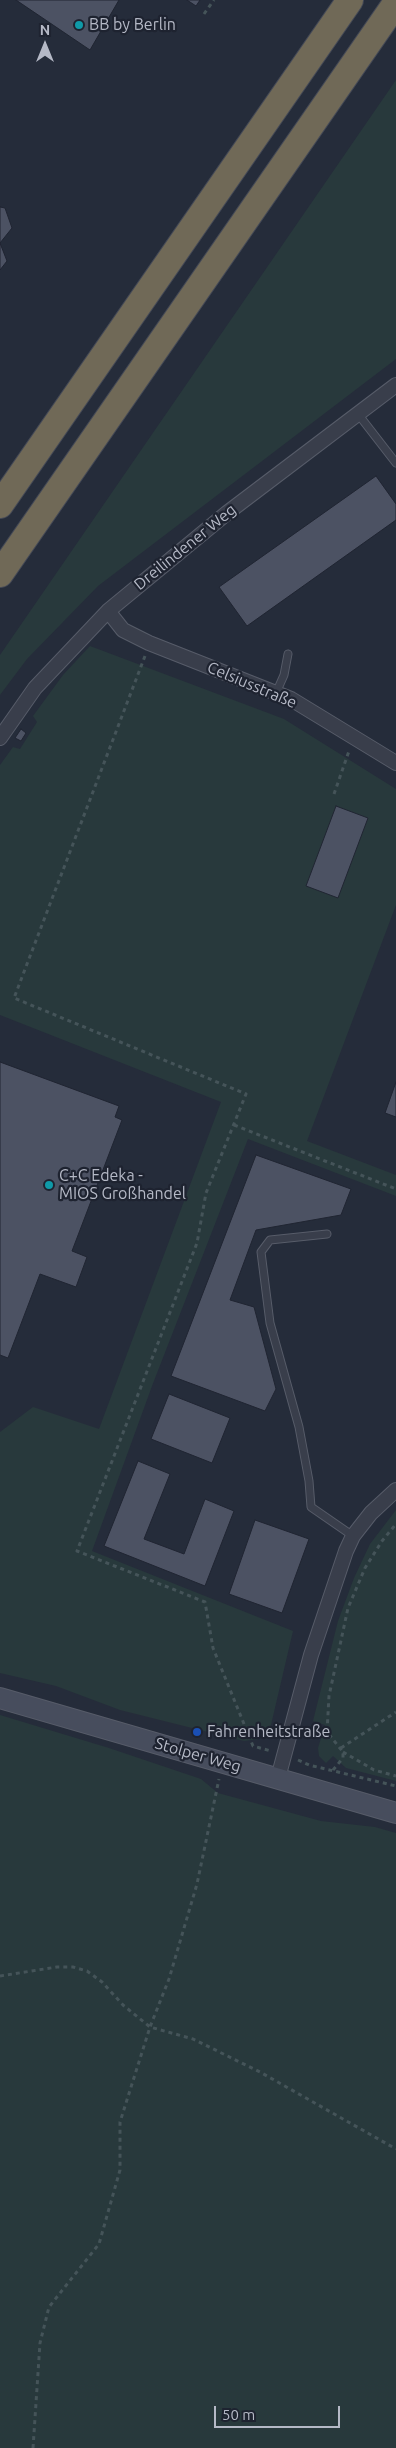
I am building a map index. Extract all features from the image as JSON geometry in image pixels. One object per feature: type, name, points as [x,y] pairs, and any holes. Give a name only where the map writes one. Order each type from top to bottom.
[{"type":"highway","points":[[0,505],[350,0]]},
{"type":"highway","points":[[0,574],[396,4]]},
{"type":"street","name":"Dreilindener Weg","points":[[0,738],[35,688],[108,610],[226,513],[396,385]]},
{"type":"street","name":"Celsiusstraße","points":[[108,610],[123,630],[149,643],[276,693],[318,714],[396,762]]},
{"type":"street","points":[[278,1778],[311,1655],[332,1589],[353,1536],[370,1513],[396,1490]]},
{"type":"street","name":"Stolper Weg","points":[[0,1698],[396,1814]]},
{"type":"lane","points":[[358,414],[396,463]]},
{"type":"lane","points":[[276,693],[284,675],[288,654]]},
{"type":"lane","points":[[328,1234],[270,1240],[261,1252],[270,1323],[299,1427],[309,1481],[311,1507],[353,1536]]},
{"type":"path","points":[[204,14],[214,0]]},
{"type":"path","points":[[149,643],[14,998],[246,1094],[206,1193],[197,1243],[77,1551],[205,1602],[213,1648],[253,1746],[284,1754],[309,1765],[396,1786]]},
{"type":"path","points":[[334,794],[355,737]]},
{"type":"path","points":[[234,1125],[396,1189]]},
{"type":"path","points":[[396,1524],[382,1541],[365,1568],[345,1621],[329,1696],[327,1732],[342,1750],[374,1770],[396,1776]]},
{"type":"path","points":[[342,1750],[396,1712]]},
{"type":"path","points":[[334,1770],[343,1758],[342,1750]]},
{"type":"path","points":[[33,2448],[40,2343],[49,2307],[99,2244],[120,2170],[120,2122],[150,2027],[169,1979],[197,1884],[218,1787],[220,1761]]},
{"type":"path","points":[[0,1976],[57,1967],[73,1967],[86,1971],[102,1982],[123,2006],[150,2027],[194,2039],[260,2072],[396,2149]]},
{"type":"shaded area","points":[[396,80],[396,359],[98,586],[27,659],[0,695],[0,655]]},
{"type":"shaded area","points":[[90,646],[284,719],[396,789],[396,905],[307,1141],[396,1175],[396,1196],[248,1139],[152,1386],[92,1551],[293,1631],[271,1725],[260,1739],[244,1741],[120,1710],[56,1686],[0,1673],[0,1432],[33,1407],[99,1429],[221,1102],[0,1015],[0,765],[13,747],[20,749],[37,722],[33,716],[63,675]]},
{"type":"shaded area","points":[[396,1510],[396,1781],[346,1768],[333,1756],[326,1763],[319,1756],[318,1748],[325,1725],[313,1721],[338,1621],[354,1578],[370,1544]]},
{"type":"shaded area","points":[[0,1715],[109,1748],[201,1779],[218,1793],[321,1821],[375,1827],[396,1833],[396,2448],[0,2448]]},
{"type":"building","name":"BB by Berlin","points":[[16,0],[119,0],[90,50]]},
{"type":"building","points":[[187,0],[200,0],[196,6]]},
{"type":"building","points":[[0,207],[5,208],[12,228],[0,243]]},
{"type":"building","points":[[0,243],[7,261],[0,270]]},
{"type":"building","points":[[376,476],[396,504],[396,520],[247,626],[219,587]]},
{"type":"building","points":[[21,729],[26,733],[21,741],[15,738]]},
{"type":"building","points":[[336,806],[368,818],[338,898],[306,886]]},
{"type":"building","name":"C+C Edeka - MIOS Großhandel","points":[[0,1062],[119,1106],[115,1117],[122,1120],[72,1251],[87,1257],[76,1287],[40,1274],[8,1358],[0,1355]]},
{"type":"building","points":[[396,1082],[396,1117],[385,1113]]},
{"type":"building","points":[[256,1155],[351,1189],[341,1215],[256,1230],[230,1300],[254,1307],[276,1389],[265,1411],[171,1376]]},
{"type":"building","points":[[169,1394],[230,1418],[212,1463],[151,1439]]},
{"type":"building","points":[[138,1461],[170,1474],[144,1539],[184,1554],[205,1499],[234,1511],[205,1586],[104,1546]]},
{"type":"building","points":[[255,1520],[309,1539],[282,1613],[229,1594]]},
{"type":"place","name":"BB by Berlin","points":[[79,25]]},
{"type":"place","name":"C+C Edeka - MIOS Großhandel","points":[[49,1185]]},
{"type":"place","name":"Fahrenheitstraße","points":[[197,1732]]}]
